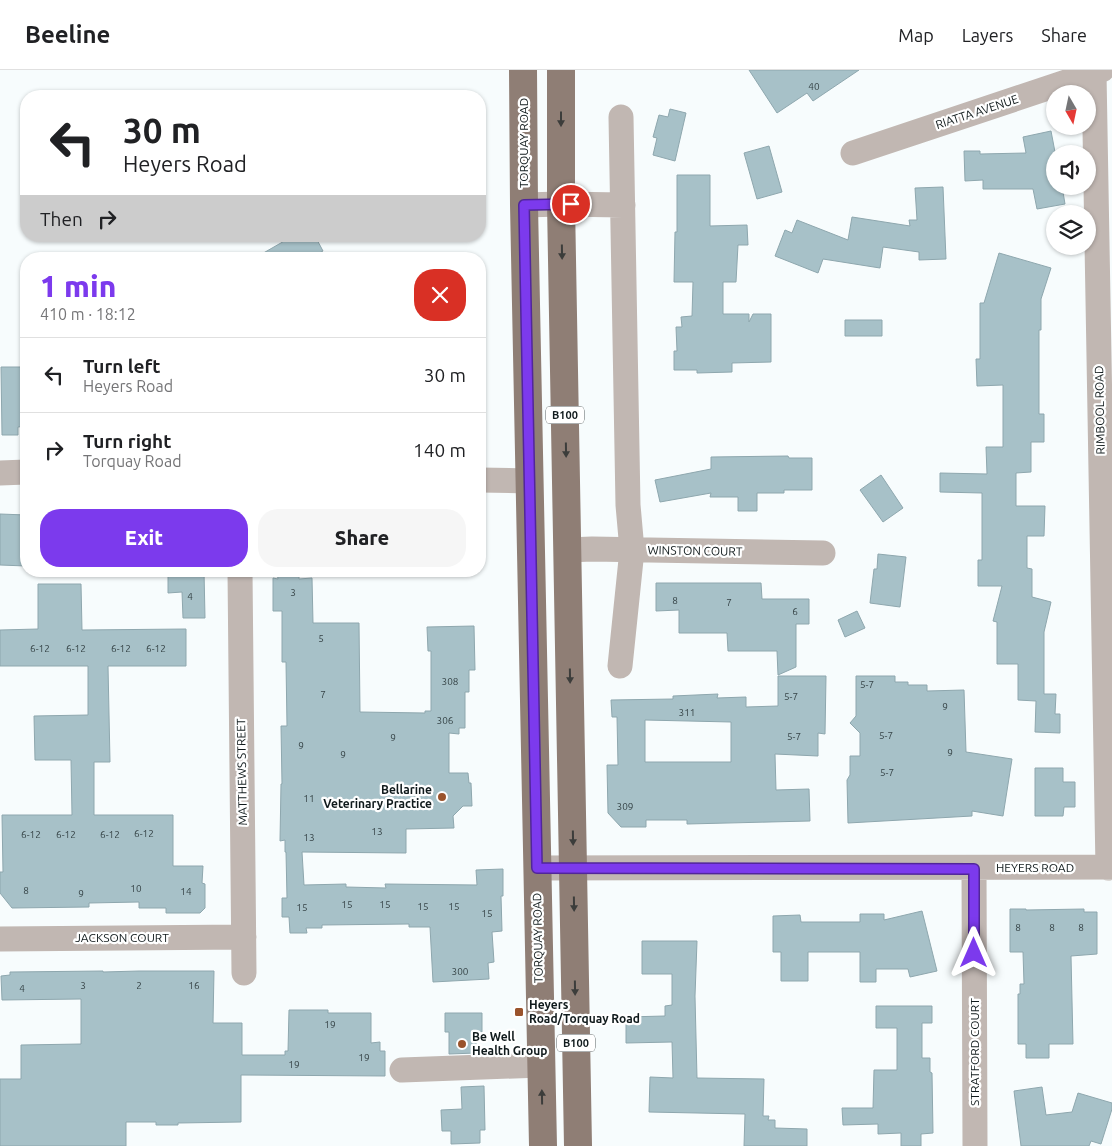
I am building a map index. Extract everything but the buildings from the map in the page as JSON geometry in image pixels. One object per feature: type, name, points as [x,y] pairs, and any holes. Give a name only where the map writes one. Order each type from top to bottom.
[{"type":"main road","name":"TORQUAY ROAD","points":[[523,70],[542,1146]]},
{"type":"main road","name":"B100","points":[[561,70],[561,204],[578,1146]]},
{"type":"street","name":"RIATTA AVENUE","points":[[853,154],[1098,71]]},
{"type":"street","name":"RIMBOOL ROAD","points":[[1098,71],[1110,868]]},
{"type":"street","points":[[620,666],[632,550],[628,505],[621,117]]},
{"type":"street","points":[[524,205],[623,205]]},
{"type":"street","points":[[0,473],[20,472]]},
{"type":"street","points":[[486,480],[530,481]]},
{"type":"street","name":"WINSTON COURT","points":[[568,550],[823,552]]},
{"type":"street","name":"MATTHEWS STREET","points":[[240,577],[244,972]]},
{"type":"street","name":"HEYERS ROAD","points":[[537,868],[1110,868]]},
{"type":"street","name":"STRATFORD COURT","points":[[974,869],[975,1146]]},
{"type":"street","name":"JACKSON COURT","points":[[0,939],[244,937]]},
{"type":"street","points":[[402,1070],[541,1065]]},
{"type":"place","name":"Bellarine Veterinary Practice","points":[[442,797]]},
{"type":"place","name":"Heyers Road/Torquay Road","points":[[519,1012]]},
{"type":"place","name":"Be Well Health Group","points":[[462,1044]]},
{"type":"route","points":[[571,204],[524,205],[537,868],[974,869],[974,953]]}]
